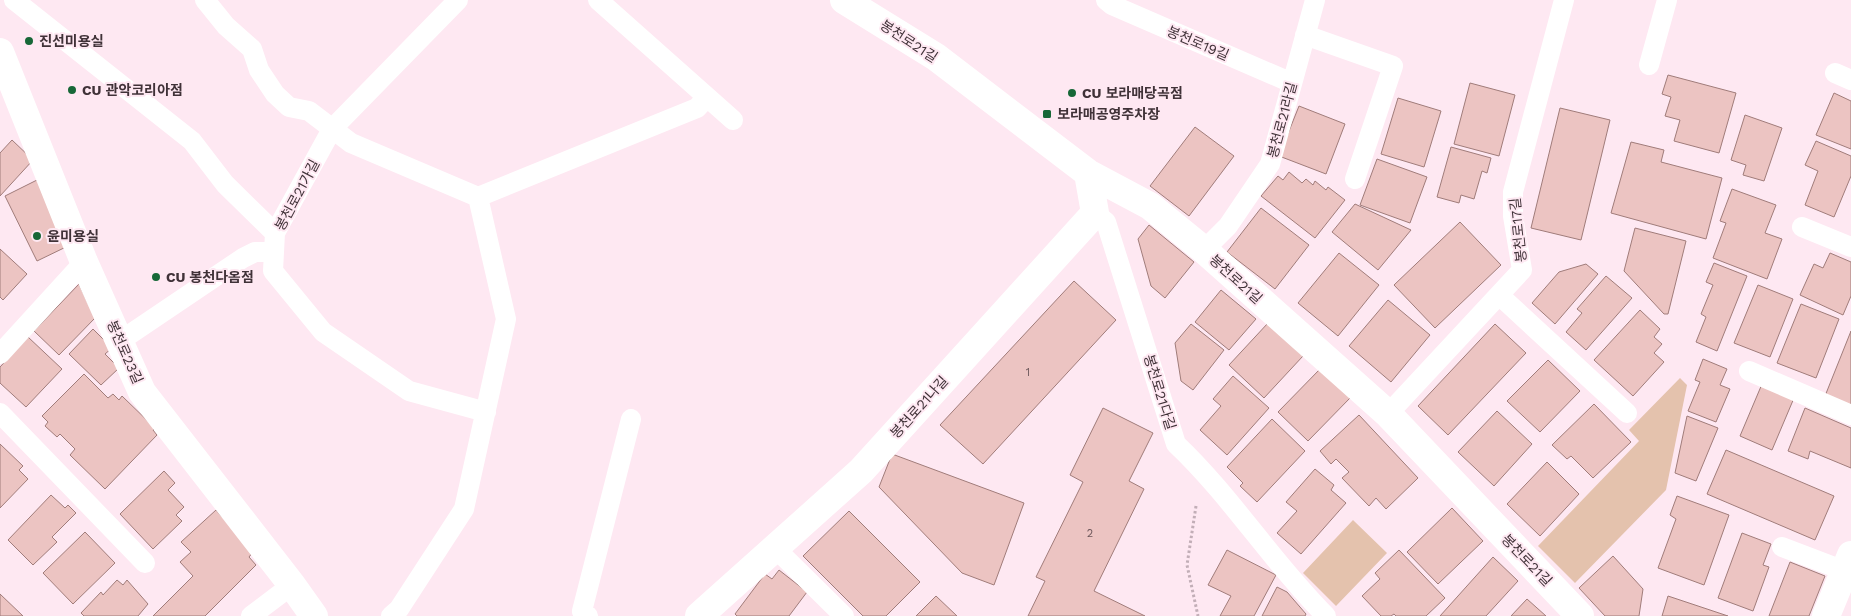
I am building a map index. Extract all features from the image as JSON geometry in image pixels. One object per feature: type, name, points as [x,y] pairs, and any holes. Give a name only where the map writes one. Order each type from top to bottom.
[{"type":"street","name":"봉천로21길","points":[[844,0],[936,57],[1088,173],[1150,206],[1204,250],[1388,414],[1580,616]]},
{"type":"street","name":"봉천로23길","points":[[0,52],[84,262],[142,392],[292,584],[314,616]]},
{"type":"street","points":[[1088,173],[1095,213]]},
{"type":"street","name":"봉천로21나길","points":[[699,616],[860,471],[1095,213]]},
{"type":"street","points":[[1826,616],[1847,573]]},
{"type":"lane","points":[[14,0],[192,141],[274,242],[273,271],[323,332],[409,391],[486,412]]},
{"type":"lane","points":[[205,0],[226,26],[252,49],[259,70],[275,94],[289,107],[308,111],[351,143],[478,197],[697,108],[707,97]]},
{"type":"lane","name":"봉천로21가길","points":[[274,242],[332,129],[458,0]]},
{"type":"lane","points":[[598,0],[733,120]]},
{"type":"lane","name":"봉천로19길","points":[[1106,0],[1112,5],[1292,83]]},
{"type":"lane","name":"봉천로21라길","points":[[1204,250],[1228,226],[1270,164],[1315,0]]},
{"type":"lane","name":"봉천로17길","points":[[1388,414],[1522,270],[1513,216],[1513,192],[1564,0]]},
{"type":"lane","points":[[1649,66],[1667,0]]},
{"type":"lane","points":[[1305,35],[1393,66],[1355,179]]},
{"type":"lane","points":[[391,616],[399,609],[464,509],[506,318],[478,197]]},
{"type":"lane","name":"봉천로21다길","points":[[1095,213],[1106,222],[1176,444],[1202,469],[1297,587],[1326,616]]},
{"type":"lane","points":[[1802,227],[1851,247]]},
{"type":"lane","points":[[120,341],[243,258],[274,242]]},
{"type":"lane","points":[[0,354],[84,262]]},
{"type":"lane","points":[[1499,295],[1627,413]]},
{"type":"lane","points":[[1748,371],[1851,415]]},
{"type":"lane","points":[[0,413],[144,564]]},
{"type":"lane","points":[[588,616],[582,611],[631,419]]},
{"type":"lane","points":[[1782,547],[1847,573]]},
{"type":"lane","points":[[774,548],[844,616]]},
{"type":"lane","points":[[251,616],[292,584]]},
{"type":"path","points":[[1198,616],[1187,565],[1202,469]]},
{"type":"shaded area","points":[[1680,378],[1687,385],[1666,490],[1575,583],[1538,546],[1639,441],[1629,430]]},
{"type":"shaded area","points":[[1353,520],[1387,553],[1336,606],[1303,573]]},
{"type":"building","points":[[1668,75],[1736,93],[1719,153],[1674,141],[1680,120],[1665,116],[1671,97],[1662,94]]},
{"type":"building","points":[[1470,83],[1515,95],[1499,156],[1454,144]]},
{"type":"building","points":[[1834,93],[1851,101],[1851,149],[1816,135]]},
{"type":"building","points":[[1398,98],[1441,111],[1424,167],[1381,154]]},
{"type":"building","points":[[1299,106],[1345,124],[1326,174],[1279,156]]},
{"type":"building","points":[[1560,108],[1610,120],[1581,240],[1531,228]]},
{"type":"building","points":[[1745,115],[1782,128],[1764,181],[1743,175],[1746,165],[1731,160]]},
{"type":"building","points":[[1195,127],[1234,156],[1189,216],[1150,186]]},
{"type":"building","points":[[12,140],[33,160],[0,196],[0,153]]},
{"type":"building","points":[[1816,141],[1851,156],[1851,176],[1834,217],[1805,205],[1818,171],[1805,165]]},
{"type":"building","points":[[1631,142],[1664,150],[1661,162],[1722,178],[1706,239],[1611,213]]},
{"type":"building","points":[[1451,147],[1491,158],[1487,173],[1482,171],[1474,199],[1461,195],[1459,203],[1437,197]]},
{"type":"building","points":[[1377,159],[1427,177],[1410,223],[1360,205]]},
{"type":"building","points":[[1289,172],[1302,183],[1306,179],[1313,185],[1315,181],[1326,190],[1328,187],[1345,200],[1315,238],[1261,196],[1278,176],[1283,180]]},
{"type":"building","points":[[37,180],[68,246],[37,261],[5,196]]},
{"type":"building","points":[[1732,189],[1776,205],[1765,233],[1782,239],[1767,279],[1713,258],[1726,223],[1720,221]]},
{"type":"building","points":[[1355,204],[1411,230],[1378,270],[1332,232]]},
{"type":"building","points":[[1261,208],[1309,245],[1275,289],[1227,252]]},
{"type":"building","points":[[1460,222],[1501,265],[1435,328],[1394,285]]},
{"type":"building","points":[[1149,225],[1194,262],[1165,298],[1151,286],[1138,239]]},
{"type":"building","points":[[1635,228],[1686,241],[1668,314],[1664,314],[1624,271]]},
{"type":"building","points":[[0,249],[27,274],[3,300],[0,297]]},
{"type":"building","points":[[1339,253],[1379,285],[1338,336],[1298,303]]},
{"type":"building","points":[[1830,253],[1851,262],[1851,296],[1843,315],[1800,295],[1814,264],[1823,268]]},
{"type":"building","points":[[1714,263],[1747,276],[1717,351],[1696,342],[1706,317],[1701,314],[1713,285],[1706,282]]},
{"type":"building","points":[[1586,264],[1598,274],[1555,324],[1532,303],[1559,272]]},
{"type":"building","points":[[1606,276],[1632,298],[1586,350],[1566,332],[1582,313],[1577,309]]},
{"type":"building","points":[[1074,281],[1116,320],[983,464],[940,425]]},
{"type":"building","points":[[79,284],[95,318],[59,355],[34,331]]},
{"type":"building","points":[[1758,285],[1793,299],[1770,357],[1734,343]]},
{"type":"building","points":[[1221,290],[1256,319],[1229,350],[1195,322]]},
{"type":"building","points":[[1388,300],[1430,335],[1391,382],[1349,346]]},
{"type":"building","points":[[1801,304],[1839,319],[1816,378],[1777,363]]},
{"type":"building","points":[[1640,310],[1660,329],[1654,337],[1662,344],[1654,353],[1664,362],[1633,396],[1594,360]]},
{"type":"building","points":[[1268,323],[1303,356],[1264,398],[1229,365]]},
{"type":"building","points":[[1191,324],[1224,350],[1193,390],[1181,381],[1175,343]]},
{"type":"building","points":[[1495,324],[1526,353],[1448,435],[1418,406]]},
{"type":"building","points":[[93,329],[112,348],[105,354],[119,368],[101,385],[69,354]]},
{"type":"building","points":[[1851,331],[1851,406],[1825,396]]},
{"type":"building","points":[[28,337],[62,369],[26,407],[0,383],[0,367]]},
{"type":"building","points":[[1703,359],[1727,369],[1720,385],[1730,389],[1716,422],[1688,411],[1700,382],[1695,380]]},
{"type":"building","points":[[1548,360],[1580,391],[1540,432],[1507,401]]},
{"type":"building","points":[[1321,368],[1351,397],[1308,441],[1278,412]]},
{"type":"building","points":[[84,374],[108,398],[113,394],[119,400],[122,396],[155,428],[153,430],[157,435],[105,489],[70,455],[75,449],[60,434],[57,437],[45,426],[48,422],[42,416]]},
{"type":"building","points":[[1233,376],[1269,408],[1227,455],[1200,430],[1221,406],[1213,399]]},
{"type":"building","points":[[1762,384],[1794,398],[1772,450],[1740,436]]},
{"type":"building","points":[[1594,404],[1631,442],[1593,478],[1571,456],[1567,459],[1552,445]]},
{"type":"building","points":[[1103,408],[1153,433],[1129,481],[1144,489],[1094,591],[1145,616],[1028,616],[1045,581],[1036,577],[1083,482],[1070,475]]},
{"type":"building","points":[[1805,408],[1851,428],[1851,468],[1810,451],[1808,459],[1788,451]]},
{"type":"building","points":[[1497,411],[1532,444],[1494,486],[1458,452]]},
{"type":"building","points":[[1359,415],[1418,478],[1386,509],[1376,498],[1369,506],[1342,478],[1349,472],[1336,459],[1331,464],[1320,451]]},
{"type":"building","points":[[1687,416],[1718,428],[1696,481],[1675,473]]},
{"type":"building","points":[[1272,419],[1305,451],[1257,502],[1240,486],[1243,483],[1227,467]]},
{"type":"building","points":[[0,444],[23,466],[19,470],[28,479],[0,508]]},
{"type":"building","points":[[1726,450],[1834,496],[1815,540],[1707,494]]},
{"type":"building","points":[[892,454],[1024,503],[994,585],[962,573],[879,487]]},
{"type":"building","points":[[1547,462],[1579,494],[1540,536],[1507,504]]},
{"type":"building","points":[[1315,469],[1334,485],[1331,490],[1346,503],[1301,554],[1277,533],[1297,511],[1286,502]]},
{"type":"building","points":[[164,471],[175,483],[168,490],[184,507],[176,515],[182,521],[153,549],[120,514]]},
{"type":"building","points":[[51,495],[65,508],[68,505],[76,513],[52,537],[57,542],[33,565],[8,540]]},
{"type":"building","points":[[1677,496],[1729,515],[1704,585],[1658,568],[1676,519],[1670,515]]},
{"type":"building","points":[[1452,508],[1483,541],[1438,584],[1407,552]]},
{"type":"building","points":[[216,510],[253,552],[249,557],[256,565],[205,616],[153,616],[193,576],[180,562],[191,552],[181,542]]},
{"type":"building","points":[[849,511],[920,582],[886,616],[863,616],[803,556]]},
{"type":"building","points":[[85,532],[115,563],[73,604],[43,573]]},
{"type":"building","points":[[1742,533],[1771,544],[1763,565],[1769,567],[1753,611],[1718,598]]},
{"type":"building","points":[[1227,550],[1276,575],[1254,616],[1220,616],[1231,596],[1208,585]]},
{"type":"building","points":[[1399,550],[1445,598],[1426,616],[1396,616],[1394,614],[1391,616],[1381,616],[1362,596],[1380,579],[1375,573]]},
{"type":"building","points":[[1613,556],[1643,589],[1639,616],[1605,616],[1579,588]]},
{"type":"building","points":[[1493,557],[1518,581],[1486,616],[1440,616]]},
{"type":"building","points":[[1790,562],[1825,576],[1809,616],[1769,616]]},
{"type":"building","points":[[779,570],[807,592],[789,616],[737,616],[735,614],[765,574],[772,579]]},
{"type":"building","points":[[117,580],[123,585],[127,580],[148,604],[138,616],[84,616],[81,613],[101,592],[103,595]]},
{"type":"building","points":[[1277,587],[1287,592],[1306,614],[1305,616],[1262,616]]},
{"type":"building","points":[[0,594],[23,616],[0,616]]},
{"type":"building","points":[[936,596],[957,616],[916,616]]},
{"type":"building","points":[[1668,596],[1728,616],[1662,616]]},
{"type":"building","points":[[1527,599],[1546,616],[1511,616]]},
{"type":"place","name":"진선미용실","points":[[29,41]]},
{"type":"place","name":"CU 관악코리아점","points":[[72,90]]},
{"type":"place","name":"CU 보라매당곡점","points":[[1072,93]]},
{"type":"place","name":"보라매공영주차장","points":[[1047,114]]},
{"type":"place","name":"윤미용실","points":[[37,236]]},
{"type":"place","name":"CU 봉천다옴점","points":[[156,277]]}]
